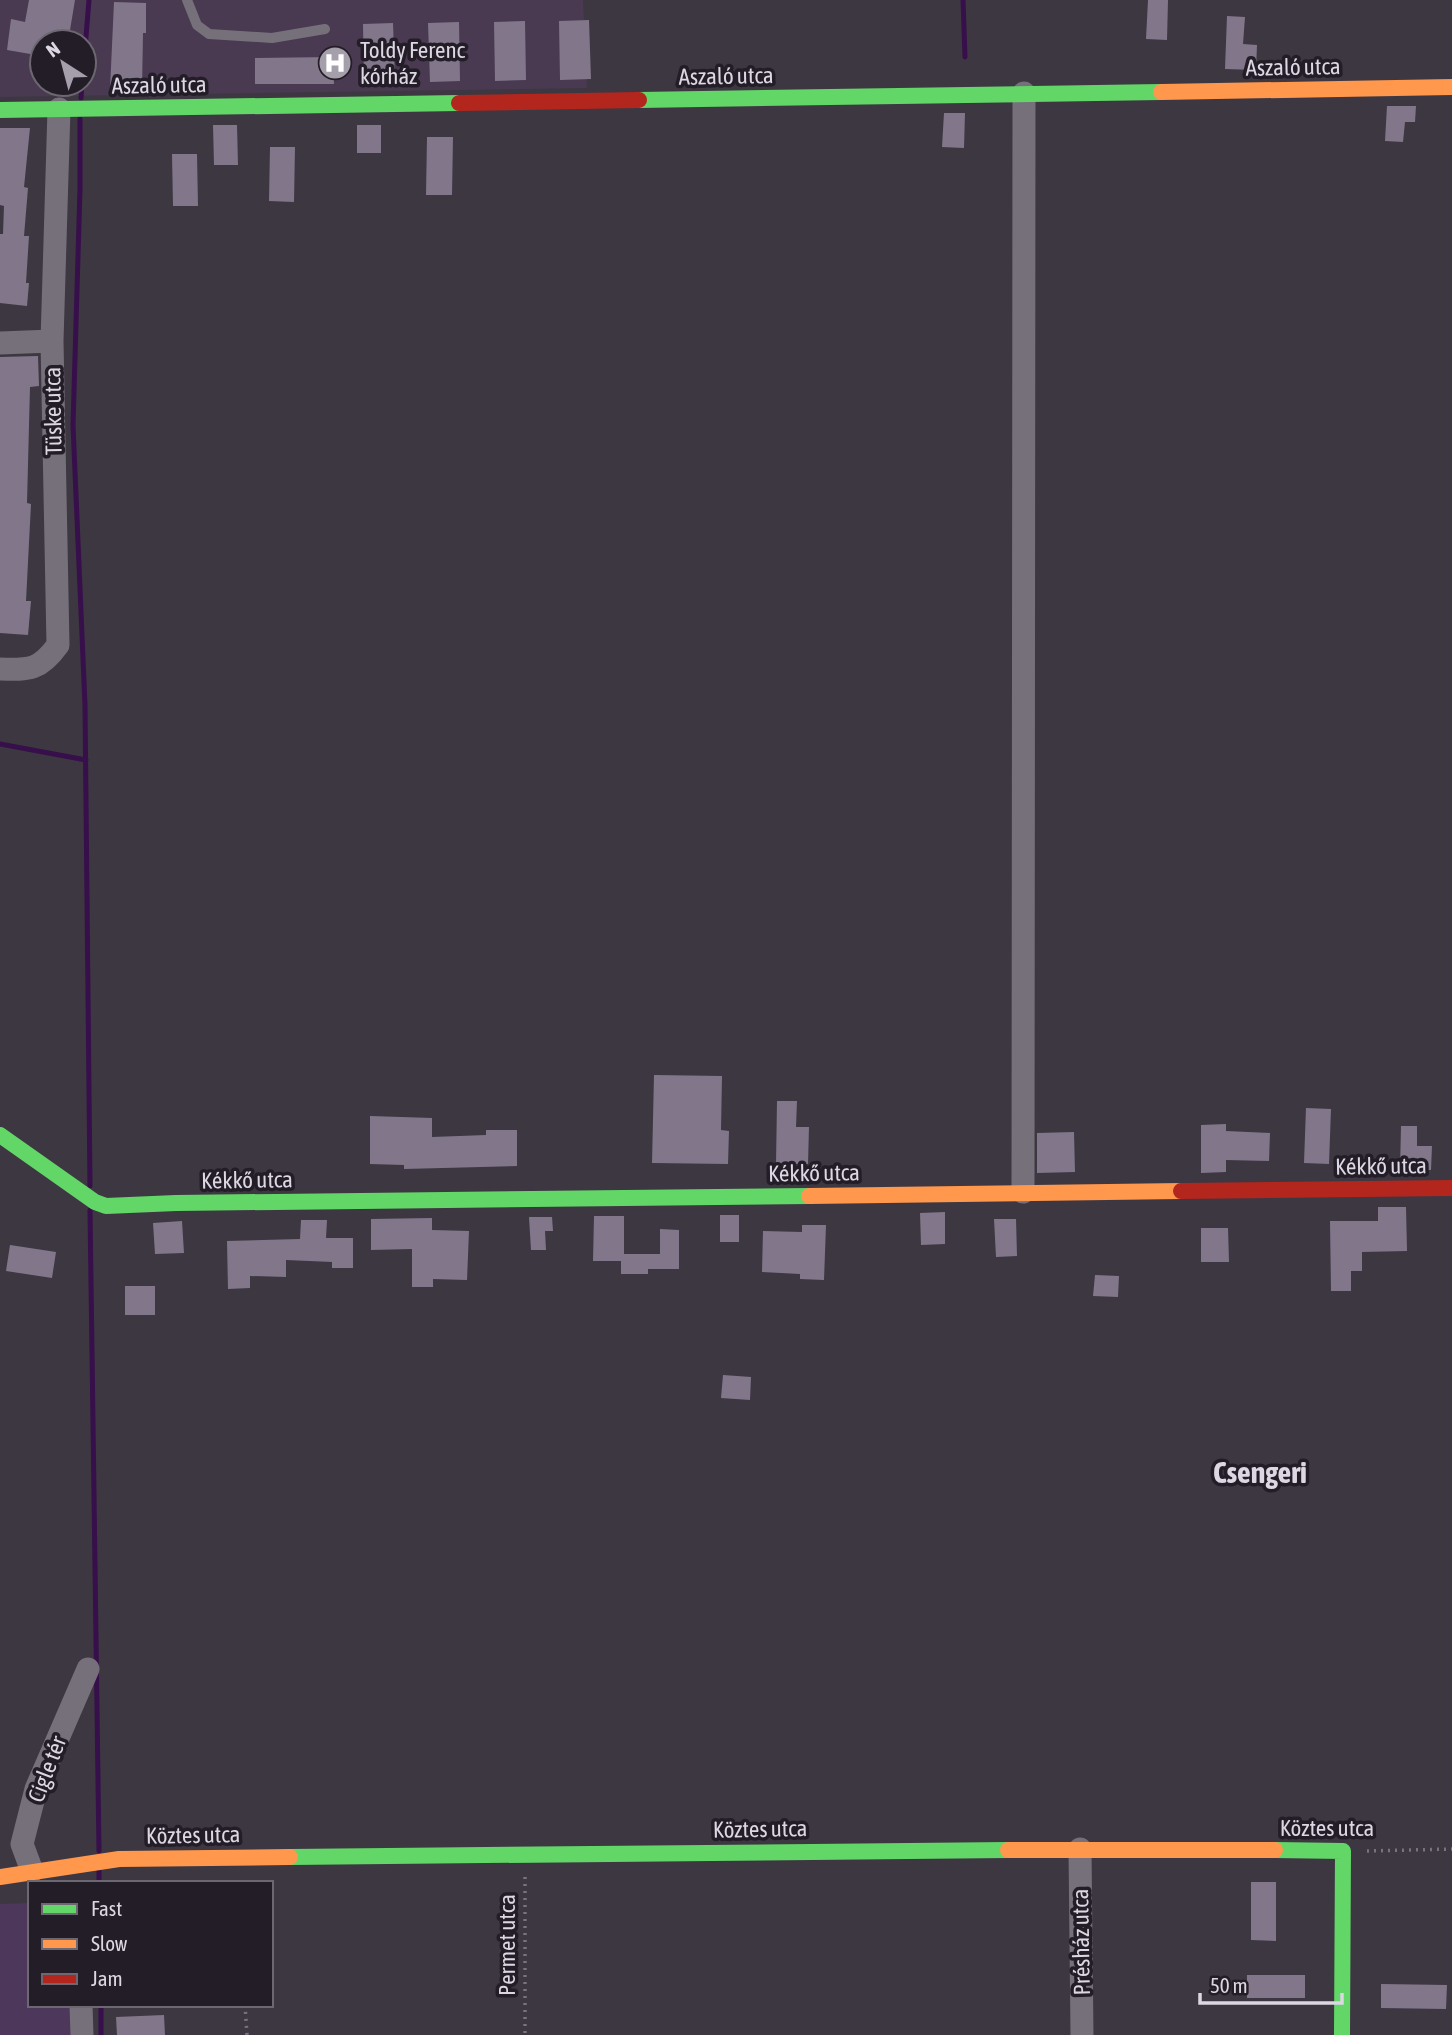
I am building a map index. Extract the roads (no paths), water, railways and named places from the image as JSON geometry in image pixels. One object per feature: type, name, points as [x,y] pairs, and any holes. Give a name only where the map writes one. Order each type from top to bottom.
[{"type":"street","name":"Aszaló utca","points":[[0,110],[1452,87]]},
{"type":"street","points":[[1023,1192],[1024,93]]},
{"type":"street","name":"Tüske utca","points":[[0,669],[16,670],[42,665],[58,645],[52,341],[63,109]]},
{"type":"street","points":[[0,343],[52,341]]},
{"type":"street","name":"Kékkő utca","points":[[0,1135],[88,1198],[106,1206],[1452,1188]]},
{"type":"street","name":"Cigle tér","points":[[32,1871],[22,1844],[36,1789],[88,1669]]},
{"type":"street","name":"Köztes utca","points":[[0,1877],[32,1871],[85,1868],[524,1854],[1080,1849],[1343,1851],[1342,2035]]},
{"type":"street","name":"Présház utca","points":[[1080,1849],[1082,2035]]},
{"type":"street","points":[[81,2007],[82,2035]]},
{"type":"lane","points":[[187,0],[197,25],[209,34],[272,38],[325,29]]},
{"type":"waterway","points":[[87,28],[89,0]]},
{"type":"waterway","points":[[963,0],[965,57]]},
{"type":"waterway","points":[[80,119],[73,425],[85,705],[90,1186]]},
{"type":"waterway","points":[[0,744],[86,760]]},
{"type":"waterway","points":[[90,1210],[99,1851]]},
{"type":"waterway","points":[[99,1871],[99,1881]]},
{"type":"waterway","points":[[101,2007],[101,2035]]},
{"type":"place","name":"Toldy Ferenc kórház","points":[[335,63]]},
{"type":"district","name":"Csengeri","points":[[1260,1473]]}]
